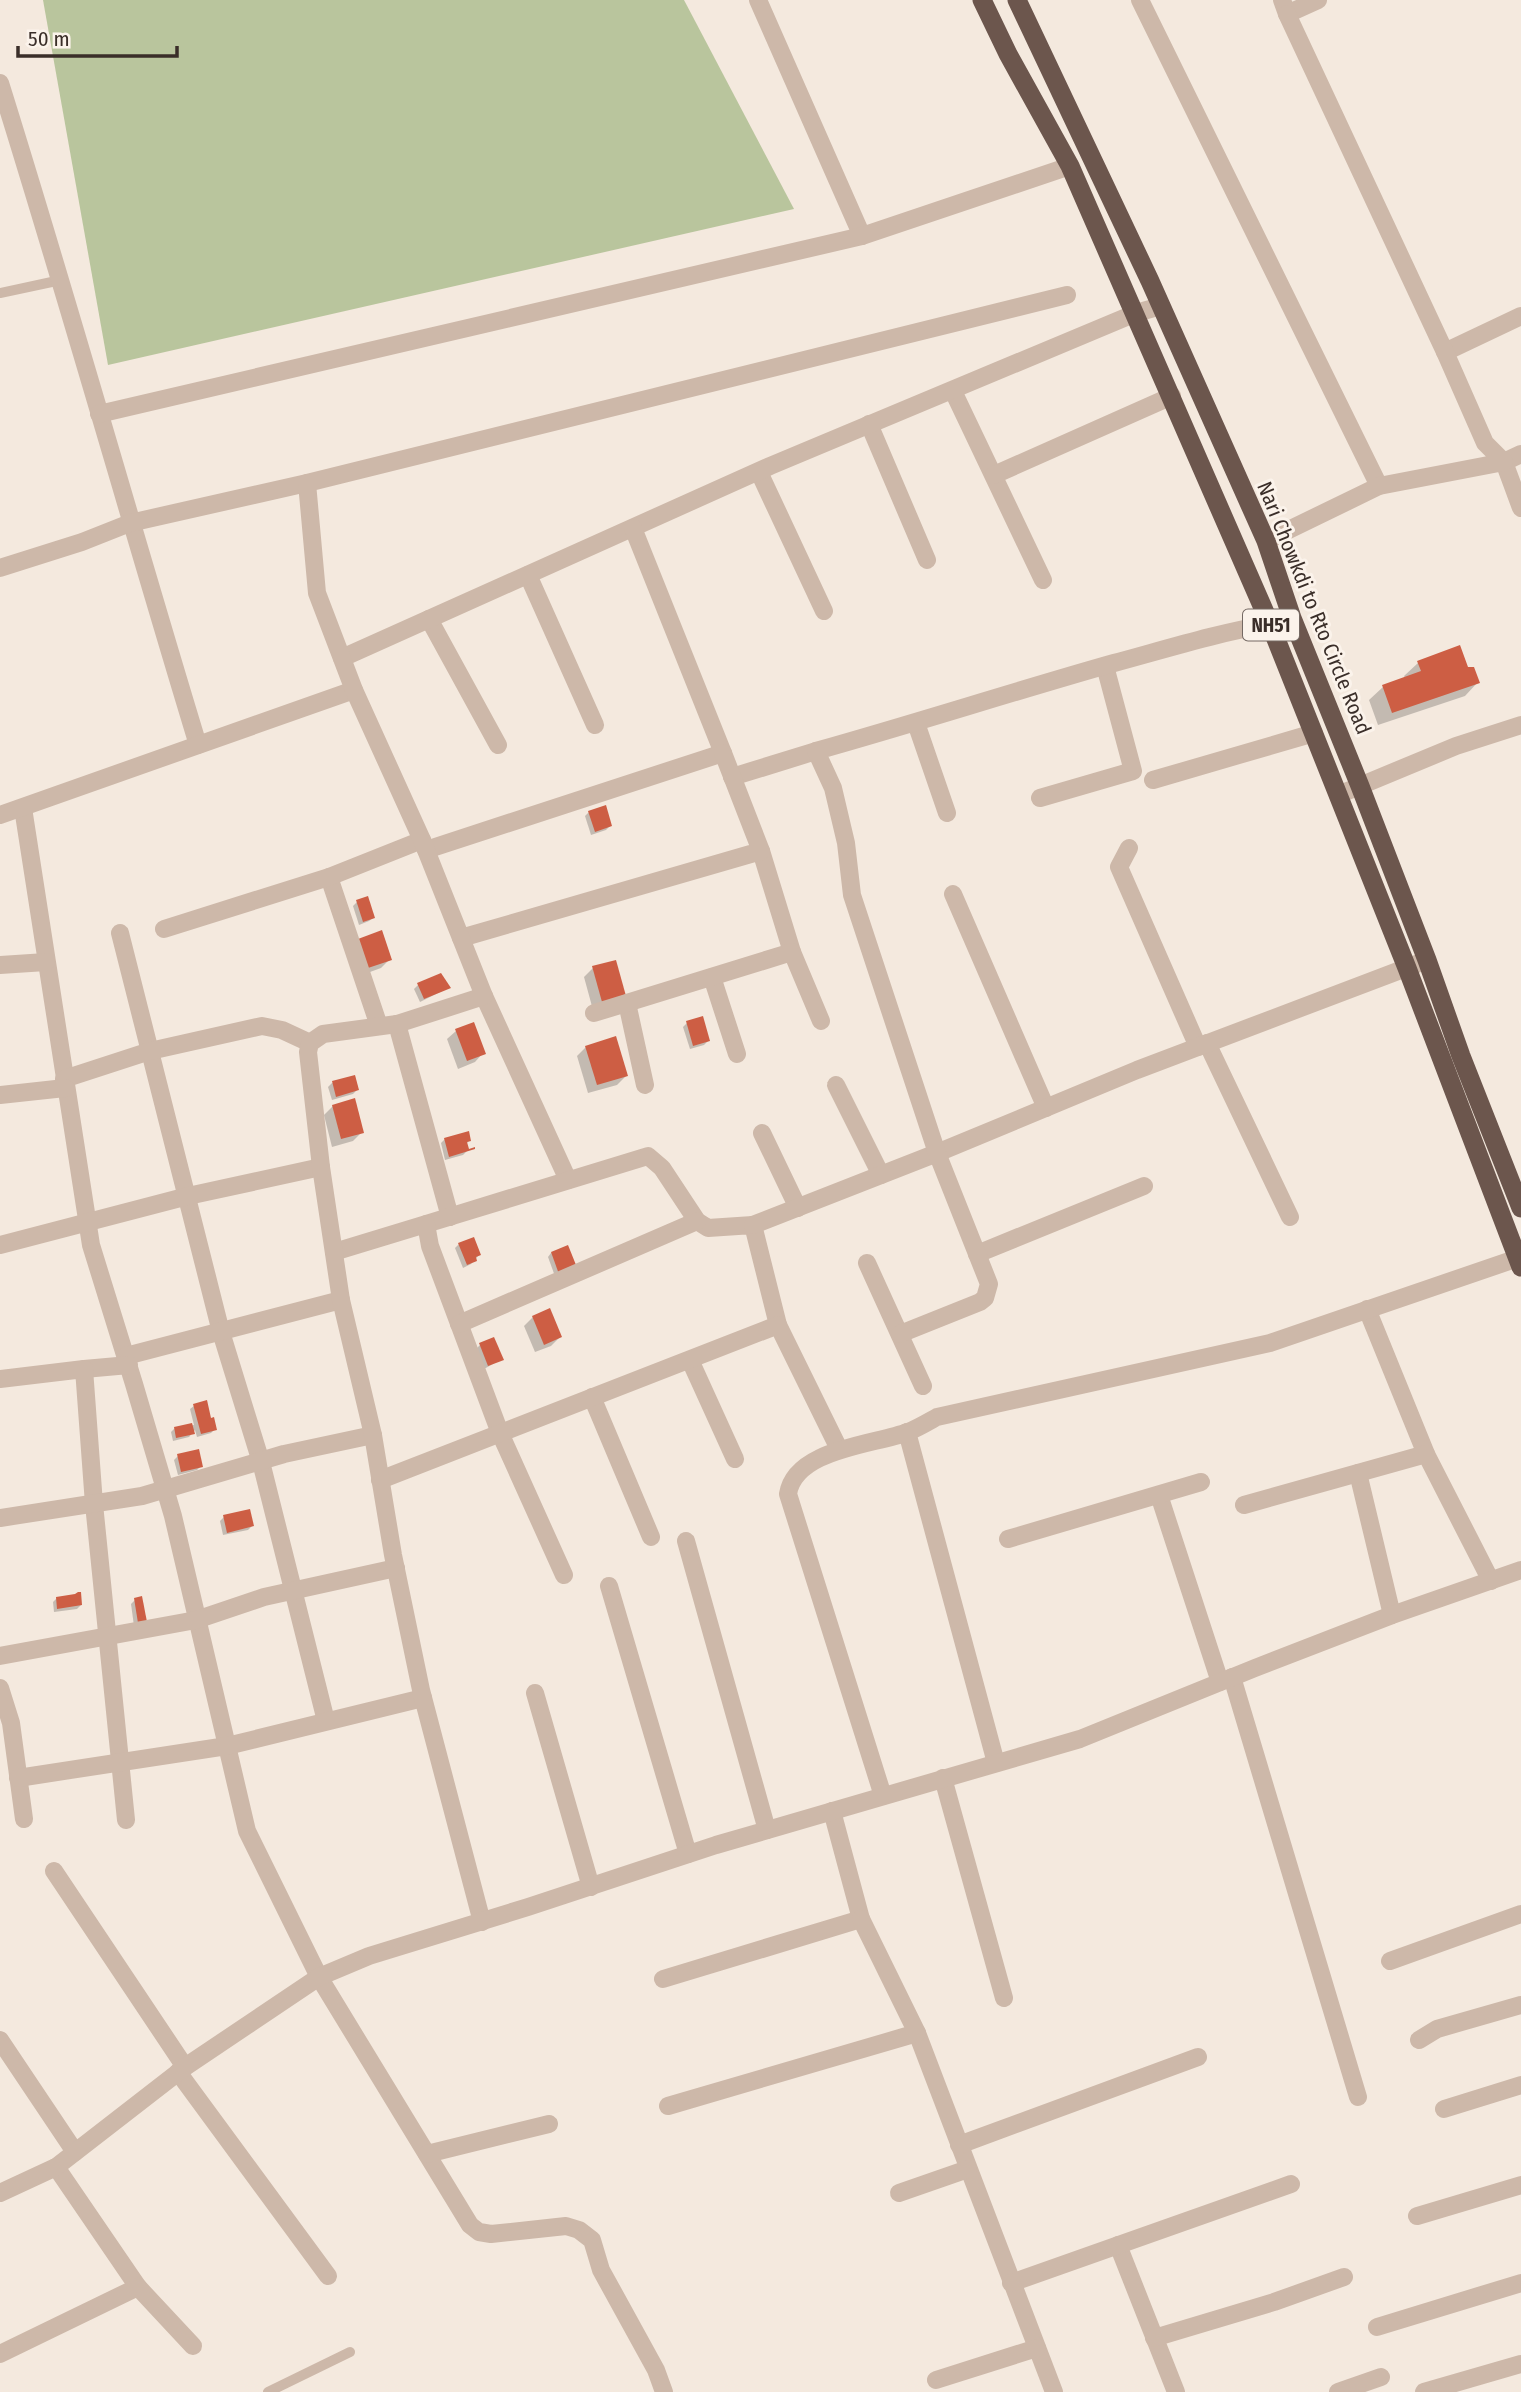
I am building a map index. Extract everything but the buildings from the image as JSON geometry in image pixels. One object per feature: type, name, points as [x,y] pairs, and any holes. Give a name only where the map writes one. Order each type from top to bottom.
[{"type":"highway","name":"NH51","points":[[982,0],[1008,54],[1070,166],[1270,624],[1519,1262]]},
{"type":"highway","name":"Nari Chowkdi to Rto Circle Road","points":[[1017,0],[1161,306],[1266,541],[1292,618],[1360,786],[1461,1056],[1521,1207]]},
{"type":"street","points":[[758,0],[862,236]]},
{"type":"street","points":[[1140,0],[1379,486]]},
{"type":"street","points":[[1318,0],[1284,7],[1485,443],[1504,462],[1521,508]]},
{"type":"street","points":[[0,83],[198,745]]},
{"type":"street","points":[[99,414],[862,236],[1070,166]]},
{"type":"street","points":[[0,568],[82,542],[130,523],[307,483],[1068,295]]},
{"type":"street","points":[[342,658],[759,471],[1136,313],[1161,306]]},
{"type":"street","points":[[1445,352],[1521,316]]},
{"type":"street","points":[[953,391],[1043,580]]},
{"type":"street","points":[[994,475],[1172,396]]},
{"type":"street","points":[[869,424],[927,559]]},
{"type":"street","points":[[1266,541],[1379,486],[1504,462],[1521,454]]},
{"type":"street","points":[[759,471],[824,611]]},
{"type":"street","points":[[307,483],[317,593],[354,690],[424,845],[484,996],[568,1180]]},
{"type":"street","points":[[633,528],[761,851],[792,952],[821,1021]]},
{"type":"street","points":[[528,576],[595,725]]},
{"type":"street","points":[[429,619],[498,745]]},
{"type":"street","points":[[732,777],[916,723],[1043,682],[1228,631],[1270,624]]},
{"type":"street","points":[[1040,798],[1133,771],[1105,666]]},
{"type":"street","points":[[0,815],[354,690]]},
{"type":"street","points":[[916,723],[947,813]]},
{"type":"street","points":[[1338,795],[1456,746],[1521,724]]},
{"type":"street","points":[[1153,780],[1314,733]]},
{"type":"street","points":[[817,751],[836,802],[846,843],[852,895],[937,1153],[989,1284],[985,1298],[900,1334]]},
{"type":"street","points":[[164,929],[723,753]]},
{"type":"street","points":[[23,808],[91,1245],[165,1490],[247,1831],[319,1977],[470,2225],[479,2232],[491,2234],[566,2226],[579,2230],[592,2240],[601,2270],[656,2370],[664,2392]]},
{"type":"street","points":[[1129,848],[1119,867],[1203,1045],[1290,1217]]},
{"type":"street","points":[[461,937],[761,851]]},
{"type":"street","points":[[328,877],[388,1025],[450,1217]]},
{"type":"street","points":[[953,894],[1046,1108]]},
{"type":"street","points":[[120,933],[221,1332],[261,1462],[326,1721]]},
{"type":"street","points":[[594,1013],[792,952]]},
{"type":"street","points":[[334,1252],[648,1156],[662,1168],[697,1222],[708,1228],[753,1226],[1203,1045],[1427,960]]},
{"type":"street","points":[[0,965],[46,962]]},
{"type":"street","points":[[712,977],[737,1054]]},
{"type":"street","points":[[482,1922],[423,1698],[396,1568],[373,1435],[341,1300],[321,1167],[308,1052],[310,1043],[323,1034],[388,1025],[484,996]]},
{"type":"street","points":[[627,1003],[645,1085]]},
{"type":"street","points":[[0,1095],[65,1084],[150,1051],[262,1026],[282,1030],[310,1043]]},
{"type":"street","points":[[836,1085],[881,1175]]},
{"type":"street","points":[[762,1133],[799,1208]]},
{"type":"street","points":[[0,1245],[188,1196],[321,1167]]},
{"type":"street","points":[[977,1254],[1144,1186]]},
{"type":"street","points":[[459,1324],[697,1222]]},
{"type":"street","points":[[426,1224],[430,1246],[500,1433],[564,1575]]},
{"type":"street","points":[[753,1226],[778,1325],[839,1450]]},
{"type":"street","points":[[883,1796],[788,1494],[797,1472],[839,1450],[907,1432],[937,1417],[1270,1343],[1367,1309],[1519,1262]]},
{"type":"street","points":[[867,1263],[923,1386]]},
{"type":"street","points":[[0,1379],[127,1361],[221,1332],[341,1300]]},
{"type":"street","points":[[1367,1309],[1426,1454],[1491,1581]]},
{"type":"street","points":[[380,1480],[778,1325]]},
{"type":"street","points":[[690,1360],[735,1458]]},
{"type":"street","points":[[84,1369],[94,1504],[126,1820]]},
{"type":"street","points":[[592,1397],[652,1537]]},
{"type":"street","points":[[907,1432],[996,1763]]},
{"type":"street","points":[[0,1518],[165,1490],[261,1462],[373,1435]]},
{"type":"street","points":[[1244,1505],[1426,1454]]},
{"type":"street","points":[[1358,1473],[1391,1615]]},
{"type":"street","points":[[1007,1539],[1201,1482]]},
{"type":"street","points":[[1159,1494],[1226,1679],[1358,2096]]},
{"type":"street","points":[[685,1541],[766,1830]]},
{"type":"street","points":[[0,1656],[196,1620],[264,1597],[396,1568]]},
{"type":"street","points":[[0,2193],[56,2167],[182,2070],[319,1977],[369,1956],[766,1830],[1080,1739],[1391,1615],[1521,1570]]},
{"type":"street","points":[[609,1586],[688,1854]]},
{"type":"street","points":[[0,1688],[11,1723],[24,1819]]},
{"type":"street","points":[[534,1693],[591,1886]]},
{"type":"street","points":[[18,1778],[227,1746],[423,1698]]},
{"type":"street","points":[[943,1779],[1004,1998]]},
{"type":"street","points":[[832,1811],[861,1919],[917,2033],[1054,2392]]},
{"type":"street","points":[[54,1871],[182,2070],[328,2276]]},
{"type":"street","points":[[1390,1961],[1521,1914]]},
{"type":"street","points":[[663,1979],[861,1919]]},
{"type":"street","points":[[1419,2040],[1437,2029],[1521,2005]]},
{"type":"street","points":[[668,2106],[917,2033]]},
{"type":"street","points":[[0,2040],[75,2152]]},
{"type":"street","points":[[959,2145],[1198,2057]]},
{"type":"street","points":[[1444,2109],[1521,2085]]},
{"type":"street","points":[[426,2154],[549,2124]]},
{"type":"street","points":[[56,2167],[138,2287],[193,2346]]},
{"type":"street","points":[[900,2193],[968,2169]]},
{"type":"street","points":[[1011,2283],[1291,2184]]},
{"type":"street","points":[[1417,2216],[1521,2185]]},
{"type":"street","points":[[1118,2245],[1177,2392]]},
{"type":"street","points":[[1154,2338],[1274,2302],[1344,2277]]},
{"type":"street","points":[[1377,2327],[1521,2283]]},
{"type":"street","points":[[0,2354],[138,2287]]},
{"type":"street","points":[[936,2380],[1037,2348]]},
{"type":"street","points":[[1424,2392],[1521,2364]]},
{"type":"street","points":[[1338,2392],[1381,2377]]},
{"type":"lane","points":[[0,293],[61,280]]},
{"type":"lane","points":[[268,2392],[350,2352]]},
{"type":"green space","points":[[43,0],[684,0],[794,209],[108,365]]}]
